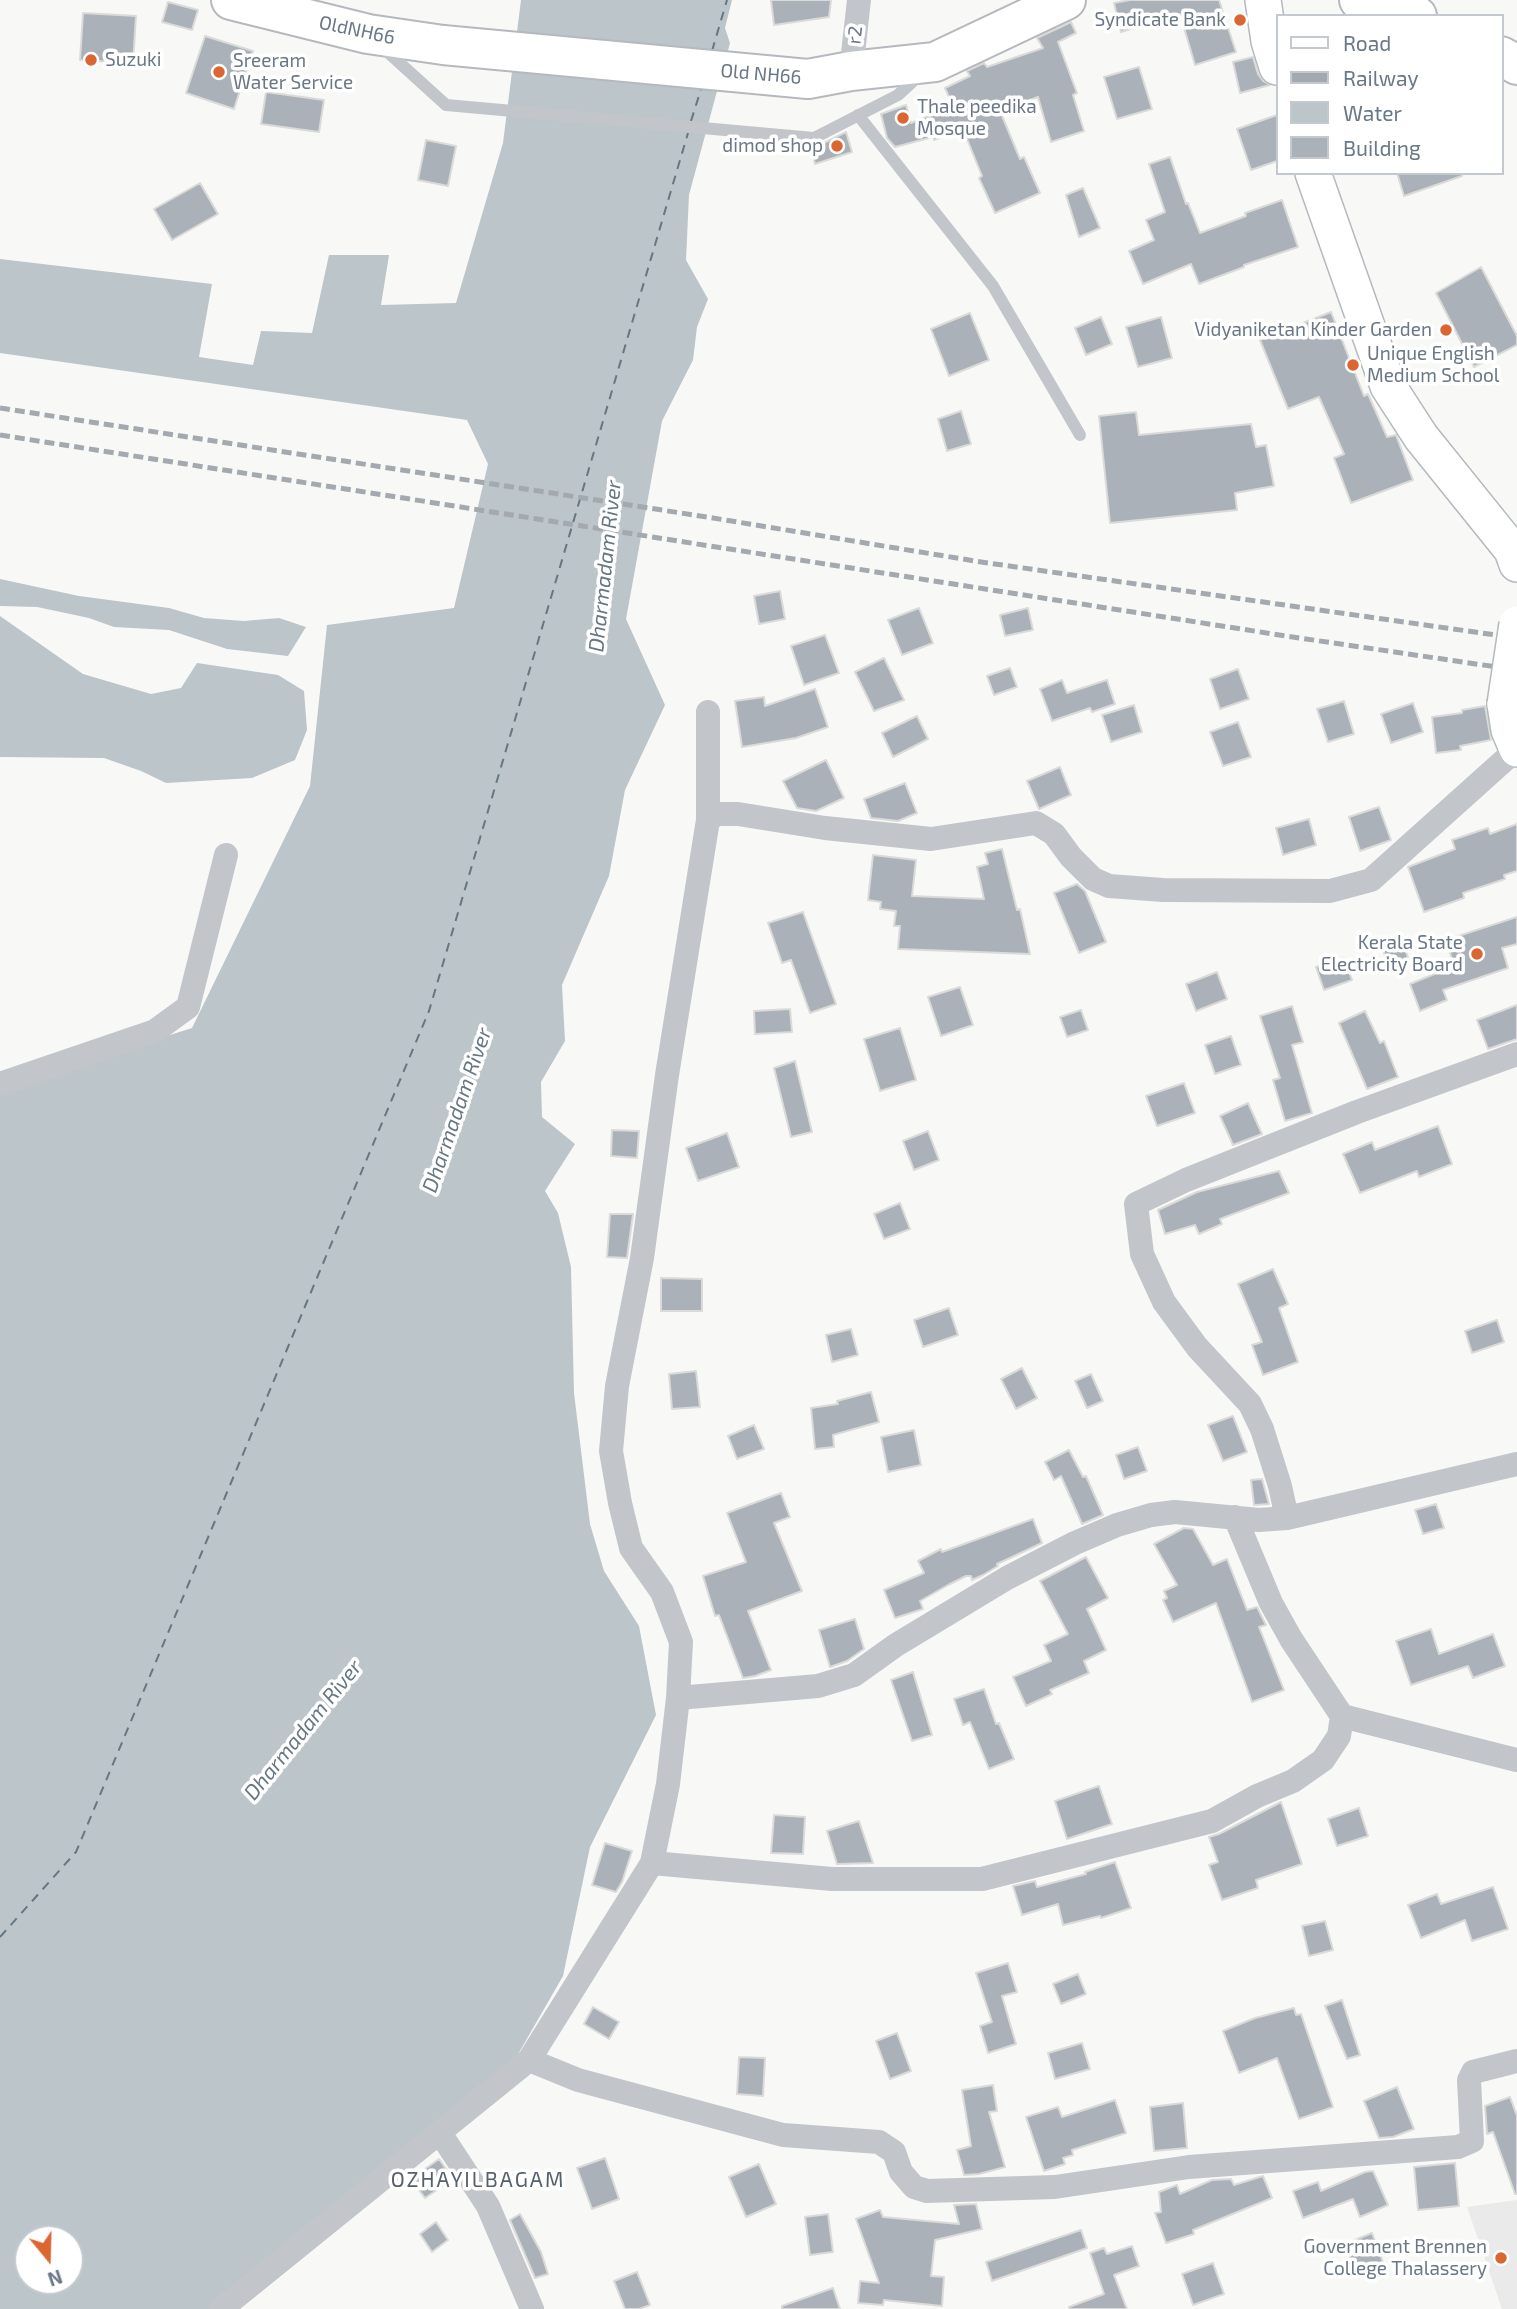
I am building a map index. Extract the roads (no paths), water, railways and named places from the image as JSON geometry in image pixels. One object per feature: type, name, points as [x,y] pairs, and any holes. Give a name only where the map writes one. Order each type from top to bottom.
[{"type":"main road","name":"OldNH66","points":[[231,0],[368,34],[443,45]]},
{"type":"main road","name":"Old NH66","points":[[443,45],[808,79],[851,71],[935,62],[1066,0]]},
{"type":"main road","points":[[1263,0],[1269,41],[1276,64]]},
{"type":"main road","points":[[1365,1],[1410,14]]},
{"type":"main road","points":[[1313,175],[1388,386],[1421,437],[1512,550],[1517,564]]},
{"type":"main road","points":[[1517,624],[1505,704],[1509,730],[1517,749]]},
{"type":"street","name":"r2","points":[[851,71],[859,0]]},
{"type":"street","points":[[221,2309],[529,2060],[652,1863],[668,1784],[678,1698],[681,1642],[662,1592],[631,1548],[611,1451],[617,1386],[642,1258],[667,1075],[708,820],[708,712]]},
{"type":"street","points":[[708,820],[717,814],[738,814],[825,828],[931,839],[1036,823],[1055,834],[1071,857],[1093,879],[1109,886],[1163,890],[1330,891],[1371,880],[1517,749]]},
{"type":"street","points":[[0,1084],[155,1031],[188,1007],[226,855]]},
{"type":"street","points":[[1287,1518],[1262,1429],[1250,1404],[1197,1347],[1164,1302],[1142,1254],[1136,1204],[1186,1180],[1357,1112],[1517,1054]]},
{"type":"street","points":[[678,1698],[773,1691],[833,1682],[854,1675],[896,1645],[1007,1578],[1075,1543],[1117,1525],[1151,1515],[1175,1512],[1259,1520],[1287,1518],[1517,1464]]},
{"type":"street","points":[[652,1863],[832,1879],[982,1880],[1212,1821],[1257,1796],[1293,1781],[1323,1760],[1339,1737],[1342,1716],[1291,1639],[1271,1603],[1235,1517]]},
{"type":"street","points":[[1342,1716],[1517,1760]]},
{"type":"street","points":[[529,2060],[578,2080],[783,2136],[879,2142],[894,2152],[901,2172],[914,2188],[927,2191],[1055,2187],[1189,2167],[1465,2146],[1472,2141],[1473,2132],[1469,2080],[1473,2072],[1517,2061]]},
{"type":"street","points":[[440,2133],[488,2206],[533,2309]]},
{"type":"lane","points":[[368,34],[446,104],[814,138],[898,95],[935,62]]},
{"type":"lane","points":[[858,116],[993,286],[1080,435]]},
{"type":"water","name":"Dharmadam River","points":[[521,0],[732,0],[725,28],[730,43],[689,195],[686,260],[708,299],[697,327],[693,360],[662,421],[626,619],[665,705],[625,790],[609,876],[562,985],[565,1041],[541,1082],[542,1117],[575,1144],[545,1191],[558,1213],[571,1267],[574,1393],[590,1524],[604,1571],[639,1626],[656,1715],[590,1847],[563,1976],[513,2063],[209,2309],[0,2309],[0,1089],[192,1028],[310,786],[327,625],[454,608],[488,464],[467,420],[0,353],[0,259],[212,284],[199,357],[253,365],[261,331],[312,333],[329,255],[389,255],[381,305],[456,303],[503,143]]},
{"type":"water","points":[[0,579],[79,596],[169,608],[204,618],[244,621],[279,618],[306,627],[288,656],[227,649],[169,630],[114,627],[89,618],[37,607],[0,606]]},
{"type":"water","points":[[0,616],[83,674],[151,694],[181,688],[197,663],[278,675],[304,691],[307,730],[295,760],[252,778],[166,783],[104,758],[0,757]]},
{"type":"railway","points":[[0,408],[981,562],[1517,638]]},
{"type":"railway","points":[[0,435],[1517,670]]},
{"type":"place","name":"Syndicate Bank","points":[[1240,20]]},
{"type":"place","name":"Suzuki","points":[[91,60]]},
{"type":"place","name":"Sreeram Water Service","points":[[219,72]]},
{"type":"place","name":"Thale peedika Mosque","points":[[903,118]]},
{"type":"place","name":"dimod shop","points":[[837,146]]},
{"type":"place","name":"Vidyaniketan Kinder Garden","points":[[1446,330]]},
{"type":"place","name":"Unique English Medium School","points":[[1353,365]]},
{"type":"place","name":"Kerala State Electricity Board","points":[[1477,954]]},
{"type":"place","name":"Government Brennen College Thalassery","points":[[1501,2258]]},
{"type":"district","name":"OZHAYILBAGAM","points":[[478,2180]]}]
